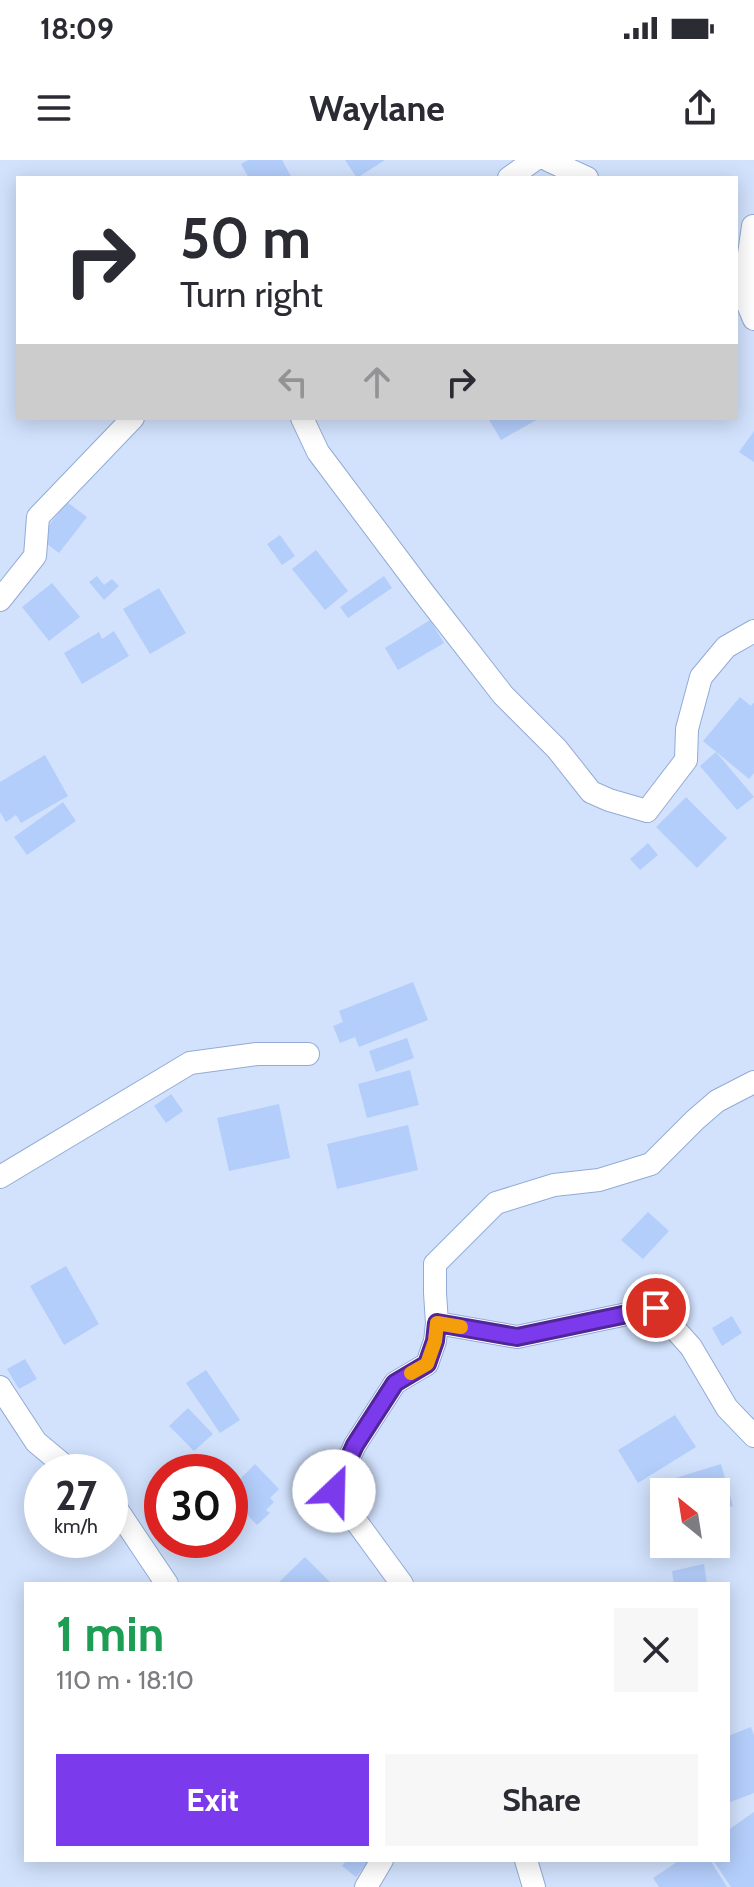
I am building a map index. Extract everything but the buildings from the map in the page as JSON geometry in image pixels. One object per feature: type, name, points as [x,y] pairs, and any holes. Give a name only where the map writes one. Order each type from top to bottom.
[{"type":"street","points":[[512,176],[534,160]]},
{"type":"street","points":[[748,224],[746,300],[754,319]]},
{"type":"street","points":[[0,600],[35,556],[38,517],[131,420]]},
{"type":"street","points":[[303,420],[318,452],[423,592],[503,695],[557,749],[591,792],[647,811],[686,760],[687,729],[701,677],[726,647],[754,631]]},
{"type":"street","points":[[0,1177],[190,1063],[257,1054],[308,1054]]},
{"type":"street","points":[[401,1582],[334,1491],[355,1445],[395,1383],[427,1364],[437,1323],[435,1264],[496,1203],[554,1185],[599,1180],[651,1164],[717,1101],[754,1082]]},
{"type":"street","points":[[437,1323],[517,1337],[656,1308],[691,1347],[727,1408],[754,1436]]},
{"type":"street","points":[[0,1387],[36,1442],[50,1454]]},
{"type":"street","points":[[128,1526],[166,1582]]},
{"type":"street","points":[[366,1887],[381,1862]]},
{"type":"street","points":[[527,1862],[534,1887]]},
{"type":"slow traffic","points":[[411,1373],[427,1364],[437,1323],[461,1327]]},
{"type":"route","points":[[334,1491],[355,1445],[395,1383],[427,1364],[437,1323],[517,1337],[656,1308]]}]
